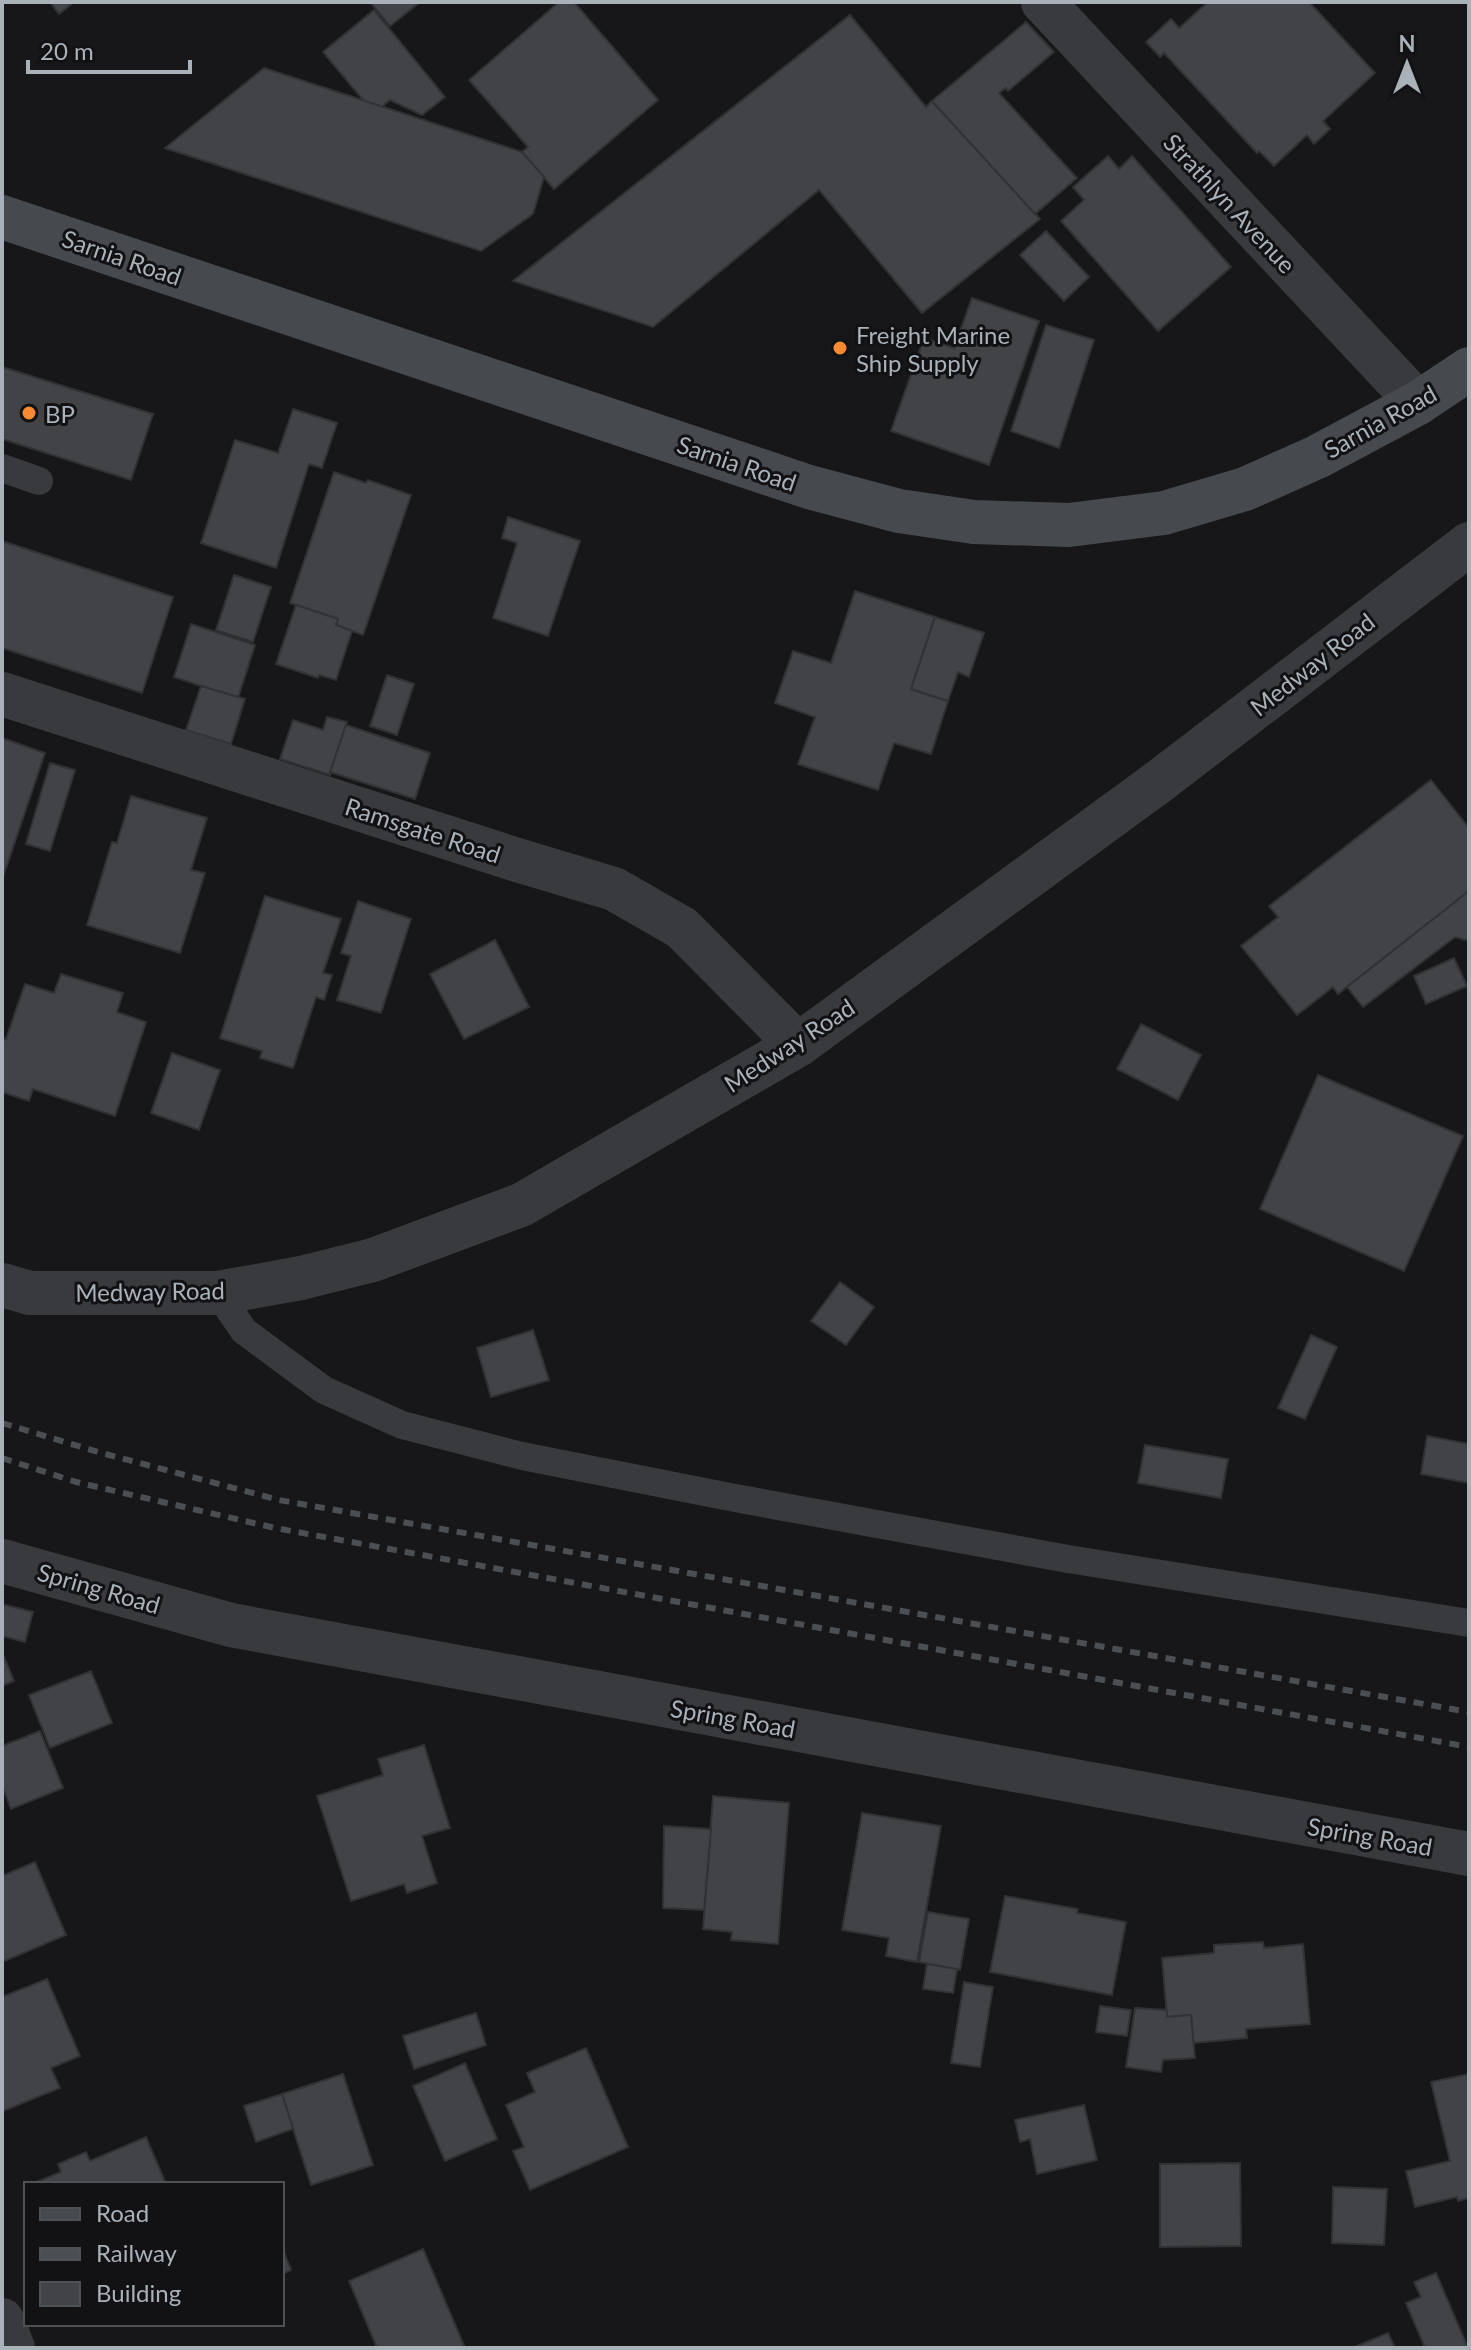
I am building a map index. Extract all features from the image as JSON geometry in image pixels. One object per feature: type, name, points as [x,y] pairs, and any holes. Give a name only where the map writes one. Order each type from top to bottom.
[{"type":"main road","name":"Sarnia Road","points":[[2,217],[809,487],[899,511],[974,522],[1069,525],[1164,513],[1245,489],[1317,457],[1418,403],[1469,369]]},
{"type":"street","name":"Strathlyn Avenue","points":[[1043,2],[1418,403]]},
{"type":"street","name":"Medway Road","points":[[2,1285],[30,1293],[218,1293],[301,1278],[373,1260],[521,1205],[798,1045],[1157,783],[1469,544]]},
{"type":"street","name":"Ramsgate Road","points":[[2,694],[614,889],[682,928],[798,1045]]},
{"type":"street","name":"Spring Road","points":[[2,1561],[231,1625],[1469,1854]]},
{"type":"street","points":[[2,2320],[13,2348]]},
{"type":"lane","points":[[2,468],[39,481]]},
{"type":"lane","points":[[218,1293],[244,1331],[324,1390],[402,1425],[522,1456],[750,1501],[1068,1559],[1469,1623]]},
{"type":"building","points":[[50,2],[74,2],[59,14]]},
{"type":"building","points":[[370,2],[420,2],[390,26]]},
{"type":"building","points":[[559,2],[574,2],[658,100],[554,189],[522,152],[528,147],[469,80]]},
{"type":"building","points":[[1208,2],[1309,2],[1375,73],[1323,121],[1330,129],[1314,144],[1307,135],[1274,166],[1259,151],[1257,153],[1164,53],[1160,57],[1146,42],[1171,19],[1179,28]]},
{"type":"building","points":[[374,10],[445,97],[422,115],[390,100],[374,113],[323,52]]},
{"type":"building","points":[[850,15],[926,107],[932,101],[1040,219],[922,313],[819,190],[653,327],[513,281]]},
{"type":"building","points":[[1026,22],[1054,52],[1008,91],[1006,88],[999,93],[1077,178],[1035,214],[932,101]]},
{"type":"building","points":[[264,68],[522,152],[544,177],[533,214],[481,251],[165,148]]},
{"type":"building","points":[[1108,156],[1119,169],[1132,156],[1231,267],[1158,331],[1061,221],[1084,200],[1073,187]]},
{"type":"building","points":[[1046,231],[1089,277],[1064,301],[1020,255]]},
{"type":"building","points":[[972,298],[1039,321],[989,465],[891,431],[924,338],[954,348]]},
{"type":"building","points":[[1046,325],[1094,340],[1059,448],[1011,431]]},
{"type":"building","points":[[2,367],[153,414],[131,480],[2,439]]},
{"type":"building","points":[[293,409],[337,423],[322,468],[309,464],[276,568],[201,543],[235,440],[278,453]]},
{"type":"building","points":[[334,472],[411,495],[363,635],[336,625],[338,619],[290,603]]},
{"type":"building","points":[[508,517],[580,541],[548,636],[493,618],[517,543],[502,538]]},
{"type":"building","points":[[2,541],[173,597],[142,693],[2,648]]},
{"type":"building","points":[[234,575],[271,587],[253,642],[216,630]]},
{"type":"building","points":[[855,591],[935,617],[911,689],[948,701],[931,754],[894,743],[878,790],[798,764],[815,717],[775,703],[793,651],[831,663]]},
{"type":"building","points":[[296,605],[338,619],[336,625],[352,631],[336,680],[319,675],[318,678],[276,664]]},
{"type":"building","points":[[935,617],[984,633],[969,677],[958,672],[948,701],[911,689]]},
{"type":"building","points":[[191,624],[255,645],[238,698],[174,677]]},
{"type":"building","points":[[387,675],[414,684],[397,735],[370,726]]},
{"type":"building","points":[[201,686],[245,699],[231,744],[186,730]]},
{"type":"building","points":[[327,717],[347,722],[330,775],[280,759],[293,720],[323,730]]},
{"type":"building","points":[[346,725],[430,753],[415,799],[330,772]]},
{"type":"building","points":[[2,738],[45,753],[2,880]]},
{"type":"building","points":[[50,763],[75,770],[50,851],[26,844]]},
{"type":"building","points":[[1431,780],[1469,828],[1469,891],[1338,994],[1333,987],[1297,1015],[1241,946],[1278,917],[1269,906]]},
{"type":"building","points":[[131,796],[207,818],[191,870],[205,873],[180,953],[87,925],[112,842],[117,843]]},
{"type":"building","points":[[1469,891],[1469,941],[1455,937],[1363,1007],[1347,987]]},
{"type":"building","points":[[265,896],[341,919],[323,973],[332,975],[324,1000],[316,997],[293,1068],[260,1058],[262,1051],[220,1038]]},
{"type":"building","points":[[358,901],[411,919],[381,1013],[337,1000],[351,956],[341,953]]},
{"type":"building","points":[[495,940],[529,1007],[464,1039],[430,974]]},
{"type":"building","points":[[1454,958],[1467,986],[1426,1004],[1414,976]]},
{"type":"building","points":[[61,974],[123,993],[117,1012],[146,1022],[115,1116],[33,1089],[29,1101],[2,1092],[2,1038],[6,1039],[25,984],[54,993]]},
{"type":"building","points":[[1141,1024],[1201,1055],[1178,1100],[1117,1069]]},
{"type":"building","points":[[172,1053],[220,1070],[199,1130],[151,1113]]},
{"type":"building","points":[[1318,1075],[1463,1136],[1404,1271],[1260,1209]]},
{"type":"building","points":[[840,1282],[874,1307],[846,1345],[811,1321]]},
{"type":"building","points":[[533,1330],[549,1380],[491,1397],[477,1348]]},
{"type":"building","points":[[1311,1335],[1337,1347],[1305,1419],[1278,1408]]},
{"type":"building","points":[[1427,1436],[1469,1444],[1469,1483],[1421,1474]]},
{"type":"building","points":[[1145,1445],[1228,1459],[1221,1498],[1138,1483]]},
{"type":"building","points":[[2,1604],[33,1612],[25,1642],[2,1636]]},
{"type":"building","points":[[2,1652],[14,1681],[2,1686]]},
{"type":"building","points":[[91,1671],[112,1723],[50,1748],[29,1695]]},
{"type":"building","points":[[40,1731],[63,1788],[11,1809],[2,1786],[2,1746]]},
{"type":"building","points":[[424,1745],[450,1828],[422,1836],[437,1883],[407,1893],[404,1884],[351,1901],[317,1796],[383,1775],[378,1759]]},
{"type":"building","points":[[713,1796],[789,1803],[778,1944],[731,1940],[732,1932],[703,1929]]},
{"type":"building","points":[[862,1813],[941,1826],[917,1962],[886,1956],[889,1938],[842,1930]]},
{"type":"building","points":[[664,1826],[711,1829],[704,1910],[663,1908]]},
{"type":"building","points":[[35,1862],[66,1935],[2,1962],[2,1876]]},
{"type":"building","points":[[1005,1896],[1078,1909],[1077,1913],[1126,1922],[1112,1995],[990,1972]]},
{"type":"building","points":[[928,1912],[969,1919],[960,1970],[919,1962]]},
{"type":"building","points":[[1263,1942],[1264,1948],[1303,1944],[1310,2024],[1246,2029],[1247,2038],[1193,2043],[1191,2015],[1167,2017],[1162,1958],[1214,1953],[1214,1945]]},
{"type":"building","points":[[927,1964],[957,1969],[953,1993],[923,1989]]},
{"type":"building","points":[[47,1979],[80,2056],[51,2068],[60,2088],[3,2111],[2,1997]]},
{"type":"building","points":[[964,1982],[993,1987],[980,2067],[951,2063]]},
{"type":"building","points":[[1100,2006],[1131,2010],[1127,2036],[1096,2032]]},
{"type":"building","points":[[1135,2008],[1167,2010],[1167,2017],[1191,2015],[1195,2058],[1163,2060],[1161,2072],[1126,2067]]},
{"type":"building","points":[[476,2013],[486,2045],[414,2069],[403,2036]]},
{"type":"building","points":[[586,2048],[628,2147],[530,2190],[513,2151],[524,2147],[506,2105],[535,2092],[527,2073]]},
{"type":"building","points":[[465,2063],[497,2139],[445,2161],[413,2086]]},
{"type":"building","points":[[343,2074],[373,2165],[311,2185],[282,2094]]},
{"type":"building","points":[[1469,2074],[1469,2198],[1458,2201],[1457,2197],[1415,2207],[1406,2171],[1450,2161],[1431,2082]]},
{"type":"building","points":[[282,2094],[293,2129],[256,2142],[244,2106]]},
{"type":"building","points":[[1084,2105],[1097,2160],[1037,2174],[1030,2139],[1020,2142],[1015,2120]]},
{"type":"building","points":[[146,2137],[165,2182],[36,2182],[61,2172],[58,2164],[86,2152],[90,2161]]},
{"type":"building","points":[[1240,2163],[1241,2246],[1160,2247],[1160,2164]]},
{"type":"building","points":[[1333,2187],[1387,2189],[1384,2245],[1332,2243]]},
{"type":"building","points":[[423,2249],[465,2348],[377,2348],[349,2281]]},
{"type":"building","points":[[284,2252],[291,2270],[284,2273]]},
{"type":"building","points":[[1436,2273],[1468,2348],[1425,2348],[1406,2303],[1421,2297],[1414,2282]]},
{"type":"building","points":[[1388,2333],[1395,2348],[1352,2348]]},
{"type":"railway","points":[[2,1423],[279,1500],[1469,1712]]},
{"type":"railway","points":[[2,1458],[76,1482],[275,1528],[1469,1747]]},
{"type":"place","name":"Freight Marine Ship Supply","points":[[840,348]]},
{"type":"place","name":"BP","points":[[29,413]]}]
